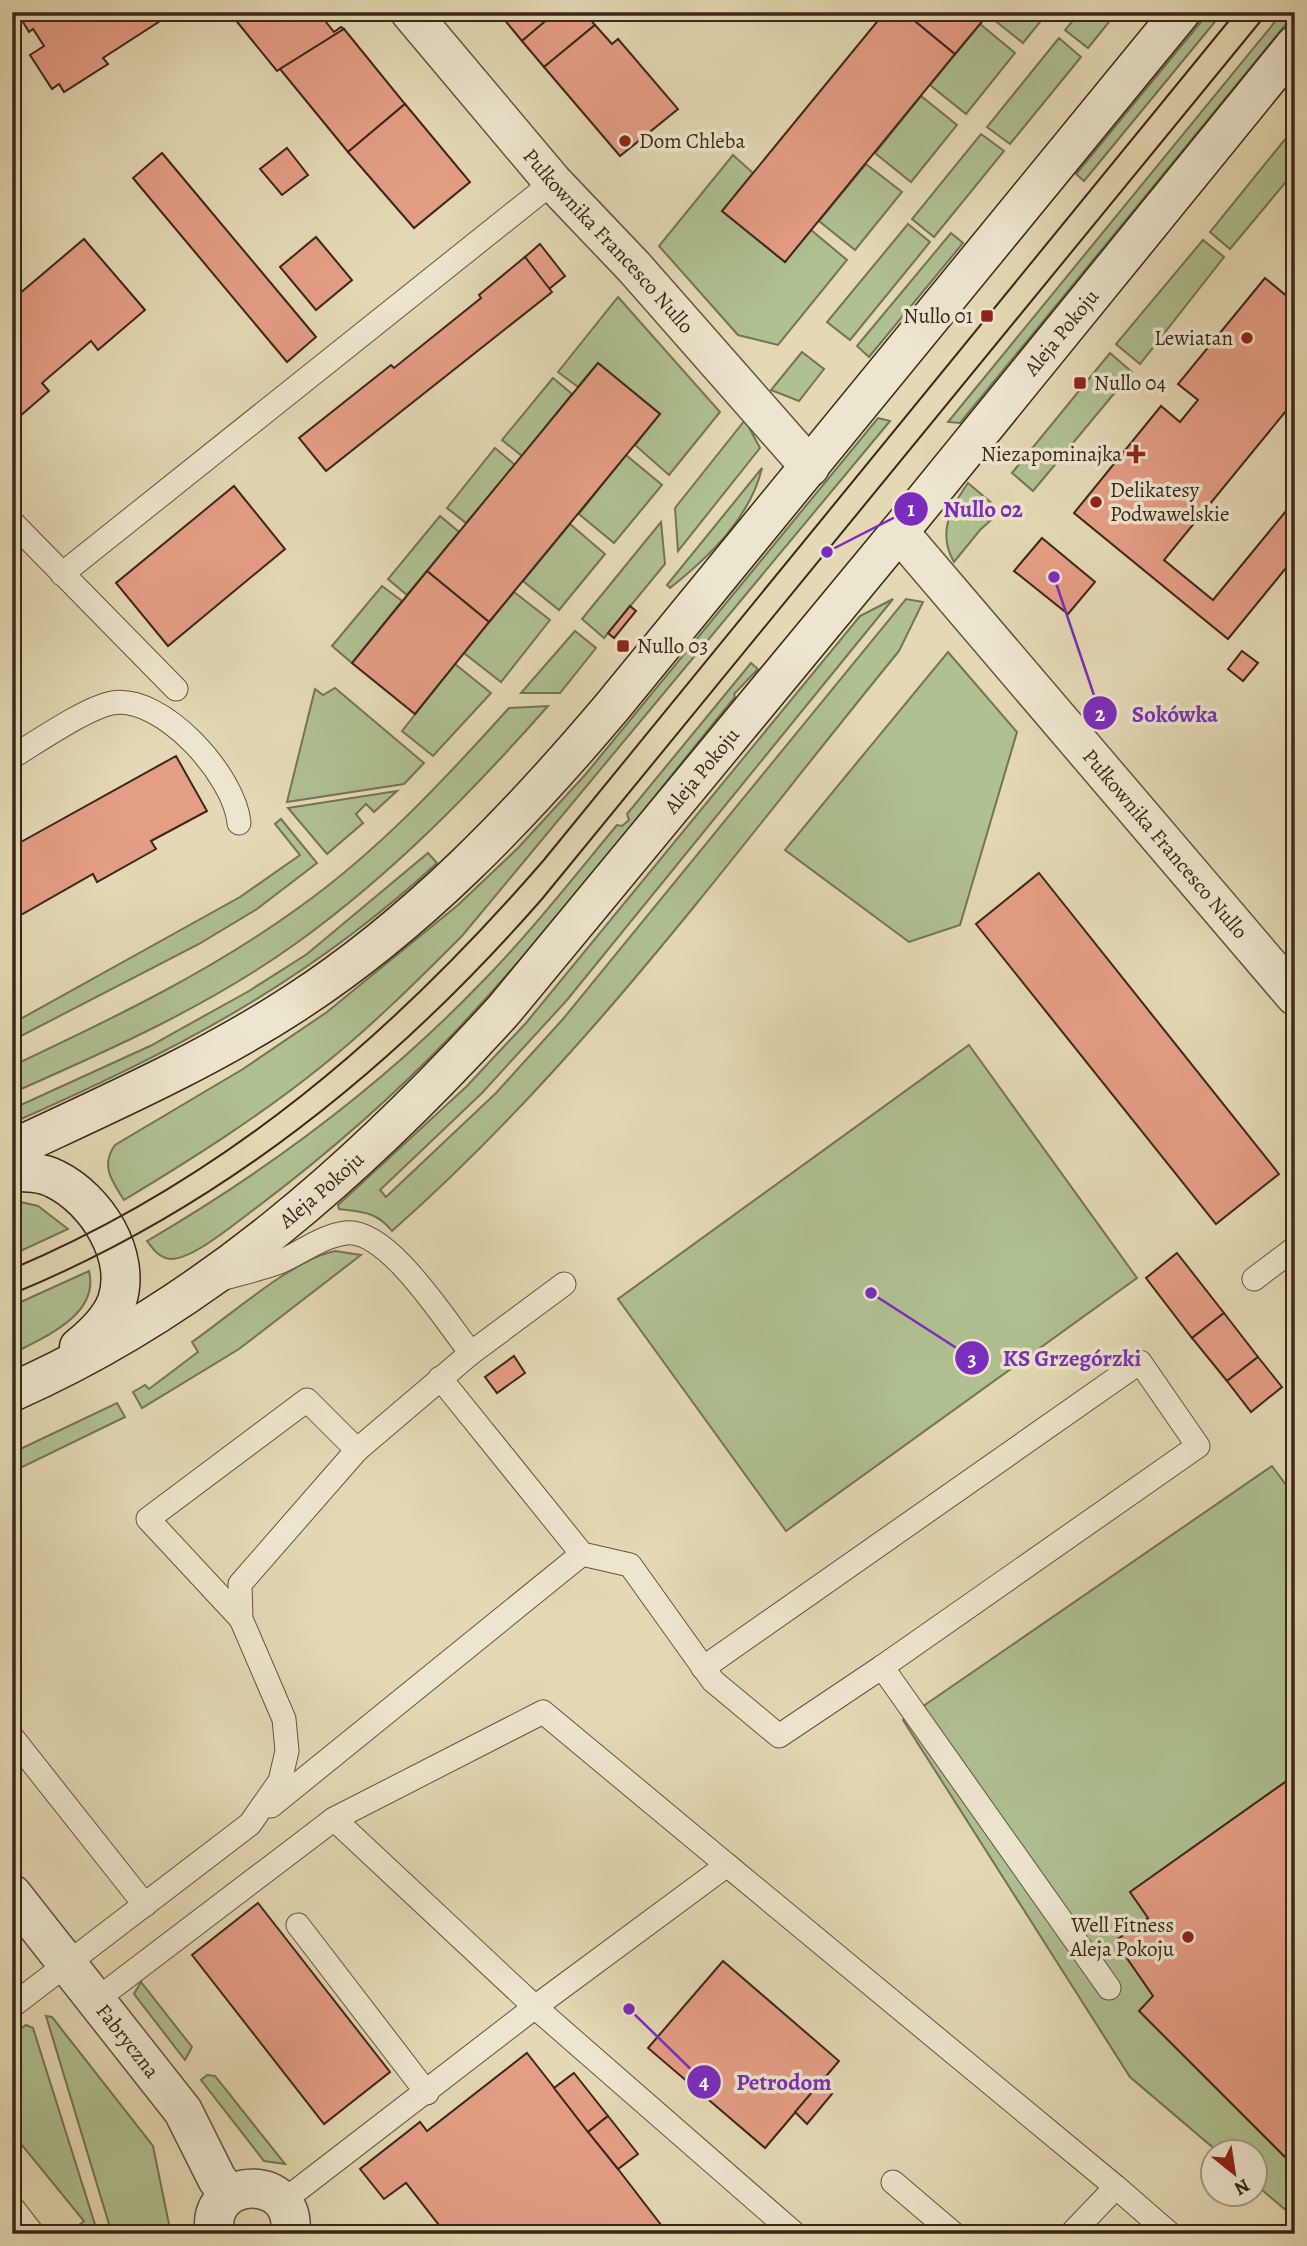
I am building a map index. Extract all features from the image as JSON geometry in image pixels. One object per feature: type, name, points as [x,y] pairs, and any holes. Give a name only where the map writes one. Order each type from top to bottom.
[{"type":"main road","name":"Pułkownika Francesco Nullo","points":[[410,12],[553,182],[660,296],[810,467]]},
{"type":"main road","points":[[12,1149],[183,1067],[263,1023],[332,977],[416,911],[494,838],[575,750],[1181,12]]},
{"type":"main road","name":"Aleja Pokoju","points":[[21,1388],[137,1327],[208,1282],[263,1240],[368,1148],[469,1048],[627,863],[900,532],[1295,45]]},
{"type":"main road","name":"Pułkownika Francesco Nullo","points":[[900,532],[1292,986]]},
{"type":"main road","points":[[12,1172],[53,1178],[78,1194],[102,1226],[120,1267],[117,1300],[106,1320],[73,1353],[21,1388]]},
{"type":"main road","name":"Fabryczna","points":[[12,1894],[183,2111],[217,2179],[229,2196]]},
{"type":"main road","points":[[215,2234],[215,2217],[229,2196],[239,2189],[262,2189],[286,2218]]},
{"type":"lane","points":[[62,575],[553,182]]},
{"type":"lane","points":[[12,522],[176,689]]},
{"type":"lane","points":[[12,757],[105,705],[122,701],[140,706],[190,740],[215,767],[234,800],[239,823]]},
{"type":"lane","points":[[208,1282],[277,1263],[331,1237],[348,1233],[362,1235],[387,1250],[471,1353]]},
{"type":"lane","points":[[1254,1279],[1295,1248]]},
{"type":"lane","points":[[241,1619],[240,1584],[358,1450],[471,1353],[564,1284]]},
{"type":"lane","points":[[440,1378],[582,1554],[630,1564],[703,1668],[713,1681],[779,1736],[1198,1446],[1140,1362],[703,1668]]},
{"type":"lane","points":[[250,1824],[280,1781],[287,1751],[284,1719],[241,1619],[148,1519],[307,1400],[358,1450]]},
{"type":"lane","points":[[12,2006],[250,1824],[582,1554]]},
{"type":"lane","points":[[882,1667],[1109,1988]]},
{"type":"lane","points":[[96,2000],[334,1819],[543,1712],[1170,2234]]},
{"type":"lane","points":[[12,1737],[145,1905]]},
{"type":"lane","points":[[334,1819],[535,2007],[795,2234]]},
{"type":"lane","points":[[286,2218],[427,2093],[535,2007],[727,1865]]},
{"type":"lane","points":[[298,1925],[427,2093]]},
{"type":"lane","points":[[892,2182],[954,2234]]},
{"type":"lane","points":[[1071,2234],[1116,2187]]},
{"type":"lane","points":[[12,2207],[33,2234]]},
{"type":"green space","points":[[990,12],[1048,12],[1023,43],[988,15]]},
{"type":"green space","points":[[1080,12],[1117,12],[1088,48],[1065,30]]},
{"type":"green space","points":[[1209,12],[1223,12],[1084,181],[1076,174]]},
{"type":"green space","points":[[1283,12],[1295,13],[960,423],[948,422]]},
{"type":"green space","points":[[980,24],[1015,53],[966,114],[930,85]]},
{"type":"green space","points":[[1059,38],[1081,57],[1010,144],[987,127]]},
{"type":"green space","points":[[921,96],[957,125],[911,182],[875,153]]},
{"type":"green space","points":[[1295,127],[1295,171],[1230,249],[1210,232]]},
{"type":"green space","points":[[981,134],[1004,151],[934,237],[912,219]]},
{"type":"green space","points":[[733,155],[753,173],[722,211],[785,262],[811,230],[847,260],[778,345],[738,335],[659,246]]},
{"type":"green space","points":[[866,164],[902,192],[855,250],[819,221]]},
{"type":"green space","points":[[908,224],[930,242],[850,340],[827,322]]},
{"type":"green space","points":[[951,233],[963,243],[869,357],[857,346]]},
{"type":"green space","points":[[1203,240],[1224,257],[1140,364],[1116,344]]},
{"type":"green space","points":[[618,297],[720,412],[669,475],[635,445],[660,414],[598,363],[578,387],[558,372]]},
{"type":"green space","points":[[802,352],[824,369],[799,401],[771,390]]},
{"type":"green space","points":[[1110,353],[1132,372],[1033,491],[1012,473]]},
{"type":"green space","points":[[553,378],[572,394],[522,456],[502,440]]},
{"type":"green space","points":[[878,418],[890,421],[462,936],[341,1051],[225,1136],[124,1200],[108,1167],[108,1160],[115,1145],[243,1069],[327,1012],[458,905],[518,848],[585,775]]},
{"type":"green space","points":[[745,420],[760,448],[678,551],[675,508]]},
{"type":"green space","points":[[495,448],[515,465],[466,523],[447,508]]},
{"type":"green space","points":[[626,455],[662,485],[614,543],[579,514]]},
{"type":"green space","points":[[762,468],[738,520],[713,550],[670,588],[667,585]]},
{"type":"green space","points":[[968,483],[1001,511],[980,530],[954,562],[946,531],[956,501]]},
{"type":"green space","points":[[440,516],[459,532],[407,595],[388,579]]},
{"type":"green space","points":[[661,522],[665,564],[604,638],[582,619]]},
{"type":"green space","points":[[570,524],[605,554],[559,610],[523,581]]},
{"type":"green space","points":[[382,586],[402,601],[352,663],[332,646]]},
{"type":"green space","points":[[514,592],[550,620],[501,682],[464,653]]},
{"type":"green space","points":[[893,599],[567,1000],[482,1093],[380,1190],[386,1197],[496,1093],[563,1019],[906,599],[923,602],[899,651],[595,1025],[463,1165],[392,1231],[374,1216],[339,1209],[338,1205],[467,1086],[526,1023],[860,616]]},
{"type":"green space","points":[[575,631],[596,648],[560,693],[521,693]]},
{"type":"green space","points":[[948,652],[1017,732],[960,925],[909,942],[785,850]]},
{"type":"green space","points":[[751,663],[758,669],[734,694],[735,697],[598,867],[491,993],[430,1057],[382,1104],[331,1148],[213,1240],[180,1258],[167,1258],[154,1250],[147,1241],[281,1155],[365,1090],[444,1020],[517,944],[617,825],[622,826],[629,820],[627,814]]},
{"type":"green space","points":[[455,664],[491,693],[433,756],[402,731]]},
{"type":"green space","points":[[335,688],[424,763],[404,784],[287,802],[315,689],[323,695]]},
{"type":"green space","points":[[548,706],[430,831],[366,889],[298,942],[265,965],[195,1006],[123,1043],[12,1093],[12,1066],[161,993],[267,930],[330,884],[384,837],[436,787],[509,708]]},
{"type":"green space","points":[[397,791],[374,812],[366,804],[356,814],[363,823],[327,854],[288,808]]},
{"type":"green space","points":[[281,819],[317,863],[257,909],[199,944],[19,1037],[15,1022],[240,897],[300,855],[275,824]]},
{"type":"green space","points":[[428,853],[437,863],[339,944],[288,979],[236,1011],[128,1070],[12,1123],[12,1109],[150,1046],[249,991],[307,954]]},
{"type":"green space","points":[[969,1045],[1137,1278],[786,1531],[618,1299]]},
{"type":"green space","points":[[12,1200],[38,1206],[68,1229],[14,1254]]},
{"type":"green space","points":[[335,1251],[361,1255],[239,1349],[142,1408],[133,1392],[145,1385],[149,1389],[198,1352],[192,1342],[281,1277],[318,1256]]},
{"type":"green space","points":[[89,1271],[90,1287],[78,1312],[53,1332],[12,1354],[12,1306]]},
{"type":"green space","points":[[117,1403],[125,1417],[12,1472],[12,1453]]},
{"type":"green space","points":[[1272,1466],[1295,1497],[1295,2218],[1268,2195],[1268,2138],[1202,2138],[1130,2077],[903,1720]]},
{"type":"green space","points":[[141,1982],[192,2047],[185,2060],[134,1994]]},
{"type":"green space","points":[[46,2016],[52,2017],[153,2146],[171,2234],[112,2234]]},
{"type":"green space","points":[[26,2025],[33,2028],[98,2234],[68,2234],[84,2221],[12,2133],[12,2035]]},
{"type":"green space","points":[[207,2075],[215,2076],[285,2164],[264,2161],[201,2080]]},
{"type":"building","points":[[17,12],[174,12],[103,58],[108,64],[64,92],[59,84],[52,89],[30,55],[44,46],[33,29],[29,32]]},
{"type":"building","points":[[229,12],[318,12],[334,32],[341,27],[344,29],[277,71]]},
{"type":"building","points":[[498,12],[556,12],[522,41]]},
{"type":"building","points":[[556,12],[584,12],[595,25],[544,67],[522,41]]},
{"type":"building","points":[[885,12],[904,12],[955,54],[785,262],[722,211]]},
{"type":"building","points":[[904,12],[990,12],[955,54]]},
{"type":"building","points":[[595,25],[612,44],[618,39],[678,109],[620,156],[544,67]]},
{"type":"building","points":[[344,29],[405,104],[348,152],[280,69]]},
{"type":"building","points":[[405,104],[470,182],[414,228],[348,152]]},
{"type":"building","points":[[287,148],[308,175],[282,195],[260,169]]},
{"type":"building","points":[[162,153],[316,337],[287,362],[133,178]]},
{"type":"building","points":[[316,237],[352,280],[316,310],[280,267]]},
{"type":"building","points":[[84,239],[145,310],[98,350],[91,341],[42,383],[49,391],[12,423],[12,300]]},
{"type":"building","points":[[540,244],[565,276],[549,289],[525,257]]},
{"type":"building","points":[[525,257],[552,292],[326,471],[299,438],[391,365],[394,368],[481,298],[479,295]]},
{"type":"building","points":[[1265,278],[1295,303],[1295,400],[1164,560],[1213,600],[1295,500],[1295,557],[1228,639],[1074,513],[1161,406],[1180,422],[1198,400],[1178,384]]},
{"type":"building","points":[[598,363],[660,414],[489,622],[427,571]]},
{"type":"building","points":[[234,486],[285,549],[168,646],[116,583]]},
{"type":"building","points":[[1042,538],[1095,582],[1068,614],[1014,571]]},
{"type":"building","points":[[427,571],[489,622],[415,714],[352,663]]},
{"type":"building","points":[[630,606],[636,611],[614,638],[608,633]]},
{"type":"building","points":[[1242,651],[1258,663],[1243,681],[1228,669]]},
{"type":"building","points":[[176,756],[207,811],[151,841],[156,849],[97,882],[93,874],[12,920],[12,847]]},
{"type":"building","points":[[1039,873],[1279,1174],[1216,1224],[976,924]]},
{"type":"building","points":[[1177,1253],[1224,1313],[1192,1338],[1146,1278]]},
{"type":"building","points":[[1224,1313],[1258,1357],[1227,1381],[1192,1338]]},
{"type":"building","points":[[514,1356],[525,1373],[497,1393],[485,1377]]},
{"type":"building","points":[[1258,1357],[1282,1387],[1251,1412],[1227,1381]]},
{"type":"building","points":[[1295,1775],[1295,2149],[1286,2158],[1139,2011],[1153,1996],[1115,1941],[1148,1918],[1130,1892]]},
{"type":"building","points":[[258,1903],[390,2072],[324,2124],[192,1955]]},
{"type":"building","points":[[723,1961],[839,2061],[765,2148],[648,2048]]},
{"type":"building","points":[[527,2053],[668,2234],[446,2234],[406,2183],[384,2199],[360,2169],[420,2122],[427,2131]]},
{"type":"building","points":[[574,2073],[608,2116],[588,2132],[554,2088]]},
{"type":"building","points":[[819,2084],[832,2094],[807,2124],[795,2112]]},
{"type":"building","points":[[608,2116],[638,2154],[618,2169],[588,2132]]},
{"type":"tram line","points":[[12,1269],[90,1233],[164,1191],[234,1146],[302,1096],[366,1042],[427,985],[543,861],[1236,12]]},
{"type":"tram line","points":[[12,1294],[89,1259],[162,1220],[233,1176],[365,1075],[427,1019],[486,960],[542,899],[1268,12]]},
{"type":"place","name":"Dom Chleba","points":[[625,141]]},
{"type":"place","name":"Nullo 01","points":[[987,316]]},
{"type":"place","name":"Lewiatan","points":[[1247,338]]},
{"type":"place","name":"Nullo 04","points":[[1080,383]]},
{"type":"place","name":"Niezapominajka","points":[[1136,454]]},
{"type":"place","name":"Delikatesy Podwawelskie","points":[[1096,502]]},
{"type":"place","name":"Nullo 02","points":[[827,552]]},
{"type":"place","name":"Sokówka","points":[[1054,577]]},
{"type":"place","name":"Nullo 03","points":[[623,646]]},
{"type":"place","name":"KS Grzegórzki","points":[[871,1293]]},
{"type":"place","name":"Well Fitness Aleja Pokoju","points":[[1188,1937]]},
{"type":"place","name":"Petrodom","points":[[629,2009]]}]
